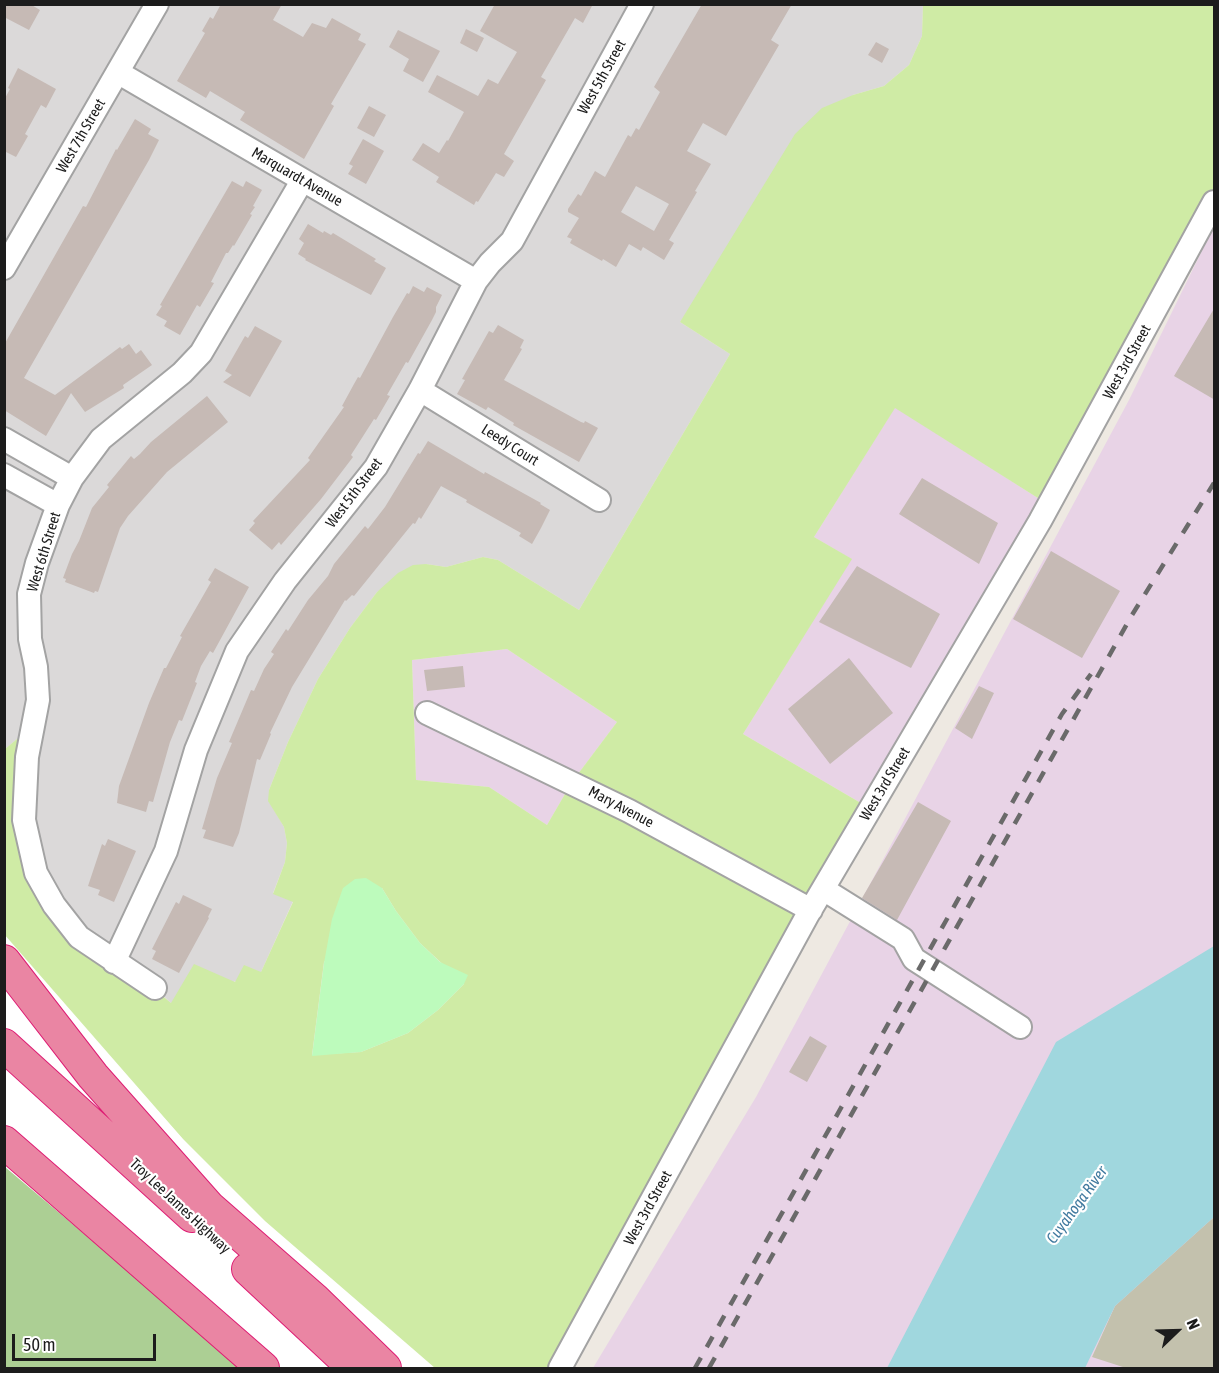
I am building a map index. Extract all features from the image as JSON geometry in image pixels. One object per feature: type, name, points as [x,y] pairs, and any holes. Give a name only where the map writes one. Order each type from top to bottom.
[{"type":"highway","points":[[4,961],[93,1076],[154,1148],[209,1207],[314,1299],[385,1368]]},
{"type":"highway","name":"Troy Lee James Highway","points":[[4,1045],[354,1368]]},
{"type":"highway","points":[[4,1142],[263,1368]]},
{"type":"street","name":"West 7th Street","points":[[4,268],[157,4]]},
{"type":"street","name":"West 5th Street","points":[[114,962],[166,851],[196,750],[237,651],[285,581],[376,467],[420,390],[476,281],[512,241],[642,4]]},
{"type":"street","name":"Marquardt Avenue","points":[[118,73],[476,281]]},
{"type":"street","name":"West 6th Street","points":[[155,988],[79,937],[54,905],[36,873],[24,820],[27,757],[38,700],[36,667],[30,639],[29,594],[37,563],[58,505],[72,478],[101,439],[182,373],[201,353],[302,180]]},
{"type":"street","name":"West 3rd Street","points":[[560,1368],[811,910],[1040,521],[1215,202]]},
{"type":"street","name":"Leedy Court","points":[[420,390],[599,500]]},
{"type":"street","points":[[4,439],[72,478]]},
{"type":"street","points":[[4,475],[58,505]]},
{"type":"street","name":"Mary Avenue","points":[[428,713],[629,811],[811,910]]},
{"type":"street","points":[[823,889],[903,939],[914,959],[1020,1027]]},
{"type":"shaded area","points":[[5,5],[923,5],[922,36],[909,65],[884,86],[853,95],[680,322],[730,354],[579,610],[498,560],[483,557],[446,567],[426,564],[377,592],[350,628],[318,679],[288,742],[269,790],[269,801],[284,827],[287,843],[285,862],[273,893],[293,901],[261,972],[172,1004],[54,905],[24,820],[34,725],[5,749]]},
{"type":"shaded area","points":[[1214,226],[1214,1368],[593,1368],[756,1097],[1129,400]]},
{"type":"shaded area","points":[[895,407],[1049,505],[871,809],[743,734],[851,559],[814,537]]},
{"type":"shaded area","points":[[507,649],[617,722],[572,782],[547,825],[489,787],[416,780],[412,660]]},
{"type":"shaded area","points":[[1214,1217],[1214,1368],[1126,1368],[1092,1357],[1115,1306]]},
{"type":"green space","points":[[923,5],[1214,5],[1214,202],[1049,505],[895,408],[814,537],[852,559],[743,734],[871,809],[560,1368],[388,1368],[154,1107],[5,951],[5,749],[35,724],[24,820],[54,905],[171,1003],[194,964],[235,982],[244,965],[261,972],[293,902],[273,894],[285,862],[287,843],[284,827],[268,801],[269,790],[288,742],[318,679],[350,628],[377,592],[398,573],[413,565],[446,567],[483,557],[498,560],[579,610],[730,354],[680,322],[795,134],[822,108],[853,95],[884,86],[909,65],[922,36]],"holes":[[[507,649],[617,722],[572,782],[547,825],[489,787],[416,780],[412,660]],[[382,888],[420,943],[464,984],[438,1010],[408,1033],[361,1052],[312,1055],[324,962]]]},
{"type":"green space","points":[[366,878],[382,888],[420,943],[440,962],[468,975],[464,984],[438,1010],[408,1033],[361,1052],[312,1056],[332,919],[343,888],[355,879]]},
{"type":"green space","points":[[5,1164],[243,1368],[5,1368]]},
{"type":"water","name":"Cuyahoga River","points":[[1214,946],[1214,1217],[1115,1306],[1085,1368],[887,1368],[1056,1042]]},
{"type":"pier","points":[[4,934],[183,1139],[265,1221],[435,1368],[243,1368],[5,1167]]},
{"type":"building","points":[[4,4],[30,4],[40,10],[29,30],[4,17]]},
{"type":"building","points":[[221,4],[282,4],[273,20],[303,37],[312,23],[326,28],[332,18],[361,34],[358,40],[366,44],[331,104],[334,106],[304,159],[240,120],[245,112],[210,91],[206,98],[177,81],[205,33],[202,31],[210,17],[213,19]]},
{"type":"building","points":[[495,4],[593,4],[583,23],[575,18],[541,77],[546,80],[504,154],[514,161],[504,177],[496,173],[474,205],[436,182],[439,177],[412,160],[423,143],[439,153],[464,112],[428,92],[437,75],[478,96],[488,79],[498,84],[517,52],[480,31]]},
{"type":"building","points":[[702,4],[792,4],[771,40],[779,45],[726,136],[703,123],[687,151],[711,164],[669,240],[674,243],[664,260],[643,247],[641,251],[629,244],[616,267],[570,243],[572,239],[567,237],[579,218],[568,212],[568,209],[578,194],[581,196],[595,171],[605,177],[628,135],[631,137],[636,128],[639,130],[660,92],[654,87]],"holes":[[[636,186],[669,204],[654,231],[621,212]]]},
{"type":"building","points":[[466,29],[484,38],[477,52],[460,43]]},
{"type":"building","points":[[398,30],[440,51],[423,82],[403,71],[409,59],[389,47]]},
{"type":"building","points":[[876,42],[889,49],[882,63],[868,55]]},
{"type":"building","points":[[18,68],[56,89],[46,108],[41,105],[25,134],[28,136],[16,157],[4,151],[4,100]]},
{"type":"building","points":[[369,106],[386,115],[374,137],[357,128]]},
{"type":"building","points":[[135,119],[151,129],[148,134],[159,140],[24,378],[55,395],[120,347],[122,349],[129,344],[136,354],[141,350],[152,365],[123,385],[124,388],[85,412],[71,393],[46,436],[4,410],[4,345]]},
{"type":"building","points":[[363,139],[384,151],[366,184],[348,174],[353,166],[349,164]]},
{"type":"building","points":[[232,181],[243,187],[246,181],[262,190],[253,206],[255,207],[250,214],[252,215],[234,246],[226,253],[211,282],[214,283],[200,307],[197,305],[180,335],[164,326],[167,321],[156,315]]},
{"type":"building","points":[[308,224],[323,233],[324,231],[331,235],[333,233],[376,259],[374,261],[386,268],[371,295],[305,260],[298,254],[304,243],[299,239]]},
{"type":"building","points":[[413,286],[424,292],[427,287],[442,295],[432,320],[387,395],[390,396],[376,420],[374,419],[351,455],[353,457],[321,499],[281,545],[279,542],[272,550],[249,530],[255,523],[253,521],[310,460],[308,458],[344,407],[342,406],[354,384],[358,377],[360,378],[393,317]]},
{"type":"building","points":[[1215,307],[1215,400],[1174,376]]},
{"type":"building","points":[[498,325],[524,340],[520,348],[522,349],[504,380],[581,422],[585,421],[598,428],[579,462],[513,425],[514,423],[488,407],[486,410],[457,394],[465,380],[462,379],[489,331],[493,333]]},
{"type":"building","points":[[255,326],[282,341],[250,397],[223,382],[232,375],[225,371],[245,336],[248,338]]},
{"type":"building","points":[[207,396],[228,422],[167,472],[128,516],[120,528],[98,592],[94,593],[65,582],[66,579],[63,578],[72,554],[92,508],[109,487],[107,485],[131,456],[134,459]]},
{"type":"building","points":[[428,441],[550,510],[532,544],[519,536],[521,533],[441,486],[421,519],[419,517],[415,524],[413,523],[354,596],[345,600],[292,687],[260,760],[257,759],[239,833],[233,847],[203,838],[206,830],[202,829],[217,778],[232,743],[229,742],[251,690],[254,691],[274,654],[271,652],[286,629],[288,631],[308,600],[328,576],[334,564],[365,526],[368,529],[385,507],[418,453],[420,454]]},
{"type":"building","points":[[922,478],[998,523],[979,564],[899,514]]},
{"type":"building","points":[[1051,551],[1120,591],[1082,658],[1013,619]]},
{"type":"building","points":[[857,566],[940,614],[911,668],[819,622]]},
{"type":"building","points":[[215,568],[249,587],[213,653],[210,651],[201,666],[182,721],[179,720],[170,742],[153,802],[149,801],[146,812],[117,803],[119,786],[149,703],[164,668],[182,637],[180,636],[211,582],[208,580]]},
{"type":"building","points":[[849,658],[893,713],[830,764],[788,709]]},
{"type":"building","points":[[463,666],[465,687],[427,691],[424,670]]},
{"type":"building","points":[[979,686],[994,693],[972,739],[955,728]]},
{"type":"building","points":[[918,802],[951,821],[897,920],[862,898]]},
{"type":"building","points":[[108,839],[136,851],[114,902],[98,895],[100,890],[88,886],[102,844],[105,846]]},
{"type":"building","points":[[183,895],[212,909],[179,973],[152,959],[156,951],[152,949],[176,902],[179,904]]},
{"type":"building","points":[[810,1036],[827,1046],[807,1082],[789,1072]]},
{"type":"railway","points":[[709,1368],[1132,615],[1214,483]]},
{"type":"railway","points":[[695,1368],[1062,714],[1091,674]]}]
